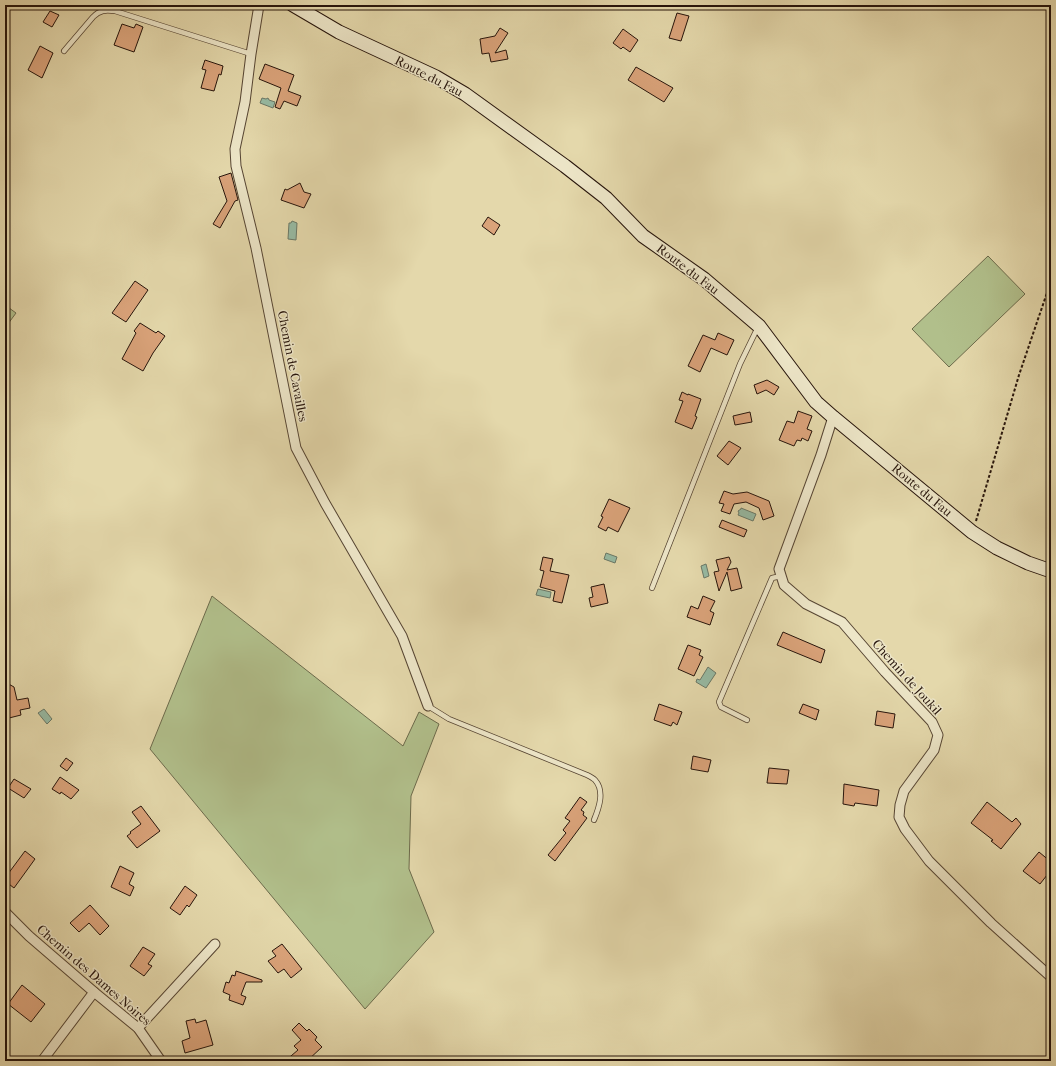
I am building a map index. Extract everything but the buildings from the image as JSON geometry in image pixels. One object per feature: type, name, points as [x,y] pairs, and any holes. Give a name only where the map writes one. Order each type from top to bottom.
[{"type":"street","name":"Chemin de Cavailles","points":[[259,5],[245,102],[235,149],[236,166],[256,248],[296,448],[325,503],[402,636],[428,706]]},
{"type":"street","name":"Route du Fau","points":[[293,5],[339,32],[436,77],[465,94],[565,166],[606,198],[643,236],[704,279],[758,326],[816,402],[833,417],[972,532],[997,548],[1028,563],[1051,571]]},
{"type":"street","points":[[781,576],[779,569],[821,455],[833,417]]},
{"type":"street","name":"Chemin de Joukil","points":[[781,576],[784,584],[806,604],[842,622],[885,672],[932,722],[938,735],[934,750],[904,790],[900,805],[899,817],[905,829],[930,861],[992,923],[1051,977]]},
{"type":"street","name":"Chemin des Dames Noires","points":[[5,912],[94,992],[138,1028],[161,1061]]},
{"type":"street","points":[[138,1028],[215,944]]},
{"type":"street","points":[[42,1061],[94,992]]},
{"type":"lane","points":[[64,51],[98,12],[106,10],[115,11],[251,54]]},
{"type":"lane","points":[[652,588],[740,364],[758,326]]},
{"type":"lane","points":[[747,720],[721,707],[720,702],[772,578],[781,576]]},
{"type":"lane","points":[[428,706],[449,719],[587,775],[599,786],[601,796],[594,820]]},
{"type":"path","points":[[972,532],[1020,375],[1051,281]]},
{"type":"shaded area","points":[[262,98],[268,98],[269,100],[275,102],[273,108],[260,103]]},
{"type":"shaded area","points":[[292,221],[297,223],[296,240],[288,239],[289,223]]},
{"type":"shaded area","points":[[988,256],[1025,294],[949,367],[912,329]]},
{"type":"shaded area","points":[[5,305],[16,313],[5,328]]},
{"type":"shaded area","points":[[741,508],[756,514],[753,521],[738,515],[738,511]]},
{"type":"shaded area","points":[[606,553],[617,557],[615,563],[604,559]]},
{"type":"shaded area","points":[[706,564],[709,576],[704,578],[701,566]]},
{"type":"shaded area","points":[[538,589],[551,592],[550,598],[536,595]]},
{"type":"shaded area","points":[[212,596],[403,746],[419,712],[439,724],[411,796],[409,869],[434,932],[365,1009],[150,749]]},
{"type":"shaded area","points":[[708,667],[716,673],[706,688],[696,682],[697,679],[700,680]]},
{"type":"shaded area","points":[[44,709],[52,719],[47,724],[38,713]]}]
